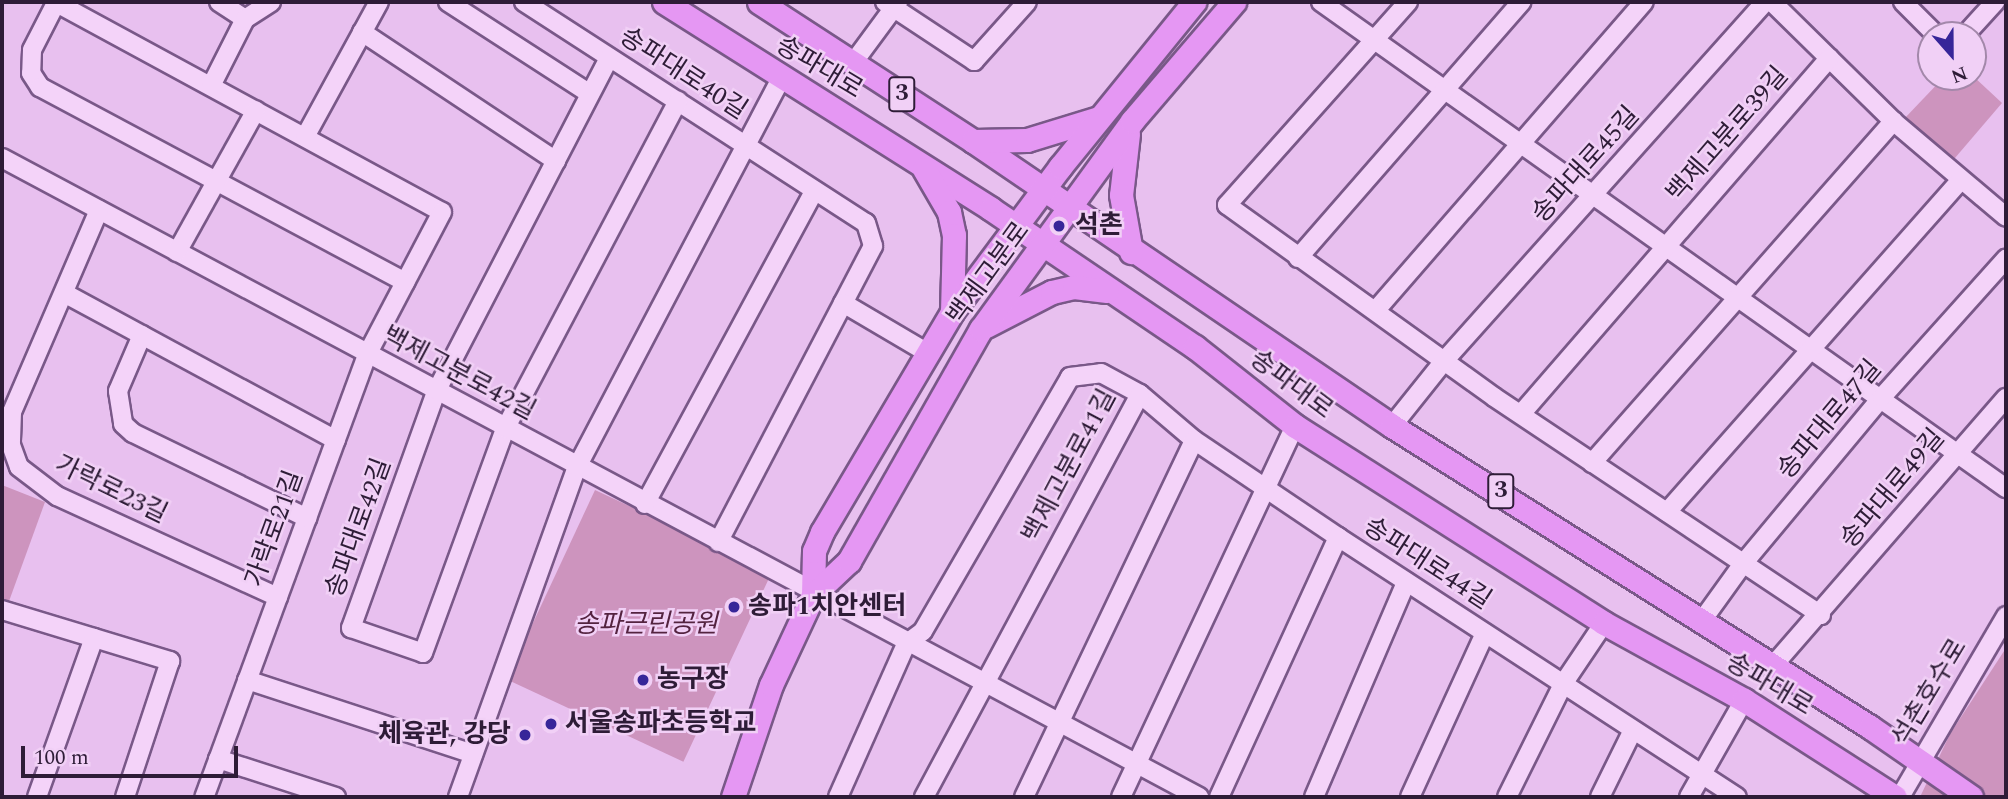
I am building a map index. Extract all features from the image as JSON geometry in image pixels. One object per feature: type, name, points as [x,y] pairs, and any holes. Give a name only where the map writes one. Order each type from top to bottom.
[{"type":"main road","name":"송파대로","points":[[664,2],[1114,292],[1195,347],[1295,426],[1604,623],[1744,700],[1898,797]]},
{"type":"main road","name":"송파대로","points":[[759,2],[974,141],[1131,252],[1392,426],[1919,761],[1971,797]]},
{"type":"main road","name":"백제고분로","points":[[813,595],[814,551],[822,531],[952,312],[1099,118],[1194,2]]},
{"type":"main road","name":"백제고분로","points":[[733,797],[771,685],[813,595],[849,561],[981,328],[1044,247],[1132,121],[1234,2]]},
{"type":"main road","points":[[974,141],[1027,140],[1099,118]]},
{"type":"main road","points":[[1131,252],[1121,195],[1124,145],[1132,121]]},
{"type":"main road","points":[[922,166],[948,212],[954,235],[952,312]]},
{"type":"main road","points":[[981,328],[1052,292],[1074,288],[1114,292]]},
{"type":"street","name":"가락로21길","points":[[204,797],[367,355],[442,212],[55,2],[32,50],[31,74],[40,88],[405,282]]},
{"type":"street","points":[[219,2],[245,19]]},
{"type":"street","points":[[211,86],[245,19],[271,2]]},
{"type":"street","points":[[305,137],[379,2]]},
{"type":"street","points":[[448,2],[590,94]]},
{"type":"street","name":"송파대로40길","points":[[524,2],[743,145]]},
{"type":"street","points":[[853,63],[892,3],[974,61],[1027,2]]},
{"type":"street","points":[[1321,2],[1593,196],[1815,348],[2006,488]]},
{"type":"street","points":[[1408,2],[1227,205],[1298,258],[1376,310],[1444,362],[1742,565],[1821,615]]},
{"type":"street","points":[[1298,258],[1521,2]]},
{"type":"street","points":[[1376,310],[1644,2]]},
{"type":"street","name":"송파대로45길","points":[[1392,426],[1444,362],[1765,2]]},
{"type":"street","points":[[1772,2],[1893,121],[2006,217]]},
{"type":"street","points":[[1903,2],[1922,21]]},
{"type":"street","points":[[1978,21],[1995,2]]},
{"type":"street","points":[[362,32],[556,161]]},
{"type":"street","name":"송파대로42길","points":[[609,58],[436,392],[351,628],[423,653],[505,429],[678,101]]},
{"type":"street","name":"백제고분로39길","points":[[1521,414],[1829,58]]},
{"type":"street","points":[[458,797],[577,467],[743,145],[781,79]]},
{"type":"street","points":[[177,252],[256,110]]},
{"type":"street","points":[[1592,463],[1893,121]]},
{"type":"street","points":[[718,542],[873,246],[866,223],[813,193],[743,145]]},
{"type":"street","name":"백제고분로42길","points":[[2,158],[813,595]]},
{"type":"street","points":[[1667,512],[1961,180]]},
{"type":"street","points":[[645,504],[813,193]]},
{"type":"street","name":"가락로23길","points":[[99,211],[12,412],[11,445],[19,467],[36,484],[278,597]]},
{"type":"street","name":"송파대로47길","points":[[1701,622],[1742,565],[1882,397],[2006,258]]},
{"type":"street","points":[[64,293],[336,440]]},
{"type":"street","points":[[843,303],[928,354]]},
{"type":"street","points":[[142,335],[118,391],[123,424],[134,433],[307,518]]},
{"type":"street","name":"백제고분로41길","points":[[838,797],[906,644],[923,631],[1070,377],[1101,373],[1140,394],[925,797]]},
{"type":"street","name":"송파대로44길","points":[[1140,394],[1194,440],[1632,732],[1699,772]]},
{"type":"street","points":[[2,407],[18,398]]},
{"type":"street","name":"송파대로49길","points":[[1771,668],[1821,615],[2006,398]]},
{"type":"street","points":[[1121,797],[1264,486],[1295,426]]},
{"type":"street","points":[[1024,797],[1058,720],[1194,440]]},
{"type":"street","points":[[1219,797],[1338,537]]},
{"type":"street","points":[[1314,797],[1406,582]]},
{"type":"street","points":[[813,595],[1058,720],[1136,765],[1199,797]]},
{"type":"street","points":[[2,610],[170,661],[125,797]]},
{"type":"street","name":"석촌호수로","points":[[1898,797],[2006,616]]},
{"type":"street","points":[[1507,797],[1563,684],[1604,623]]},
{"type":"street","points":[[1410,797],[1485,633]]},
{"type":"street","points":[[37,797],[94,638]]},
{"type":"street","points":[[247,680],[473,754]]},
{"type":"street","points":[[1689,797],[1699,772],[1744,700]]},
{"type":"street","points":[[1601,797],[1632,732]]},
{"type":"street","points":[[218,759],[336,797]]},
{"type":"street","points":[[1699,772],[1737,797]]},
{"type":"green space","points":[[1987,89],[2002,103],[1949,165],[1903,120],[1931,91]]},
{"type":"green space","points":[[2,485],[45,502],[8,604],[2,603]]},
{"type":"green space","name":"송파근린공원","points":[[595,490],[772,572],[683,762],[507,679]]},
{"type":"green space","points":[[2006,648],[2006,797],[1920,797],[1950,734]]},
{"type":"place","name":"석촌","points":[[1059,226]]},
{"type":"place","name":"송파1치안센터","points":[[734,607]]},
{"type":"place","name":"농구장","points":[[643,680]]},
{"type":"place","name":"서울송파초등학교","points":[[551,724]]},
{"type":"place","name":"체육관, 강당","points":[[525,735]]}]
